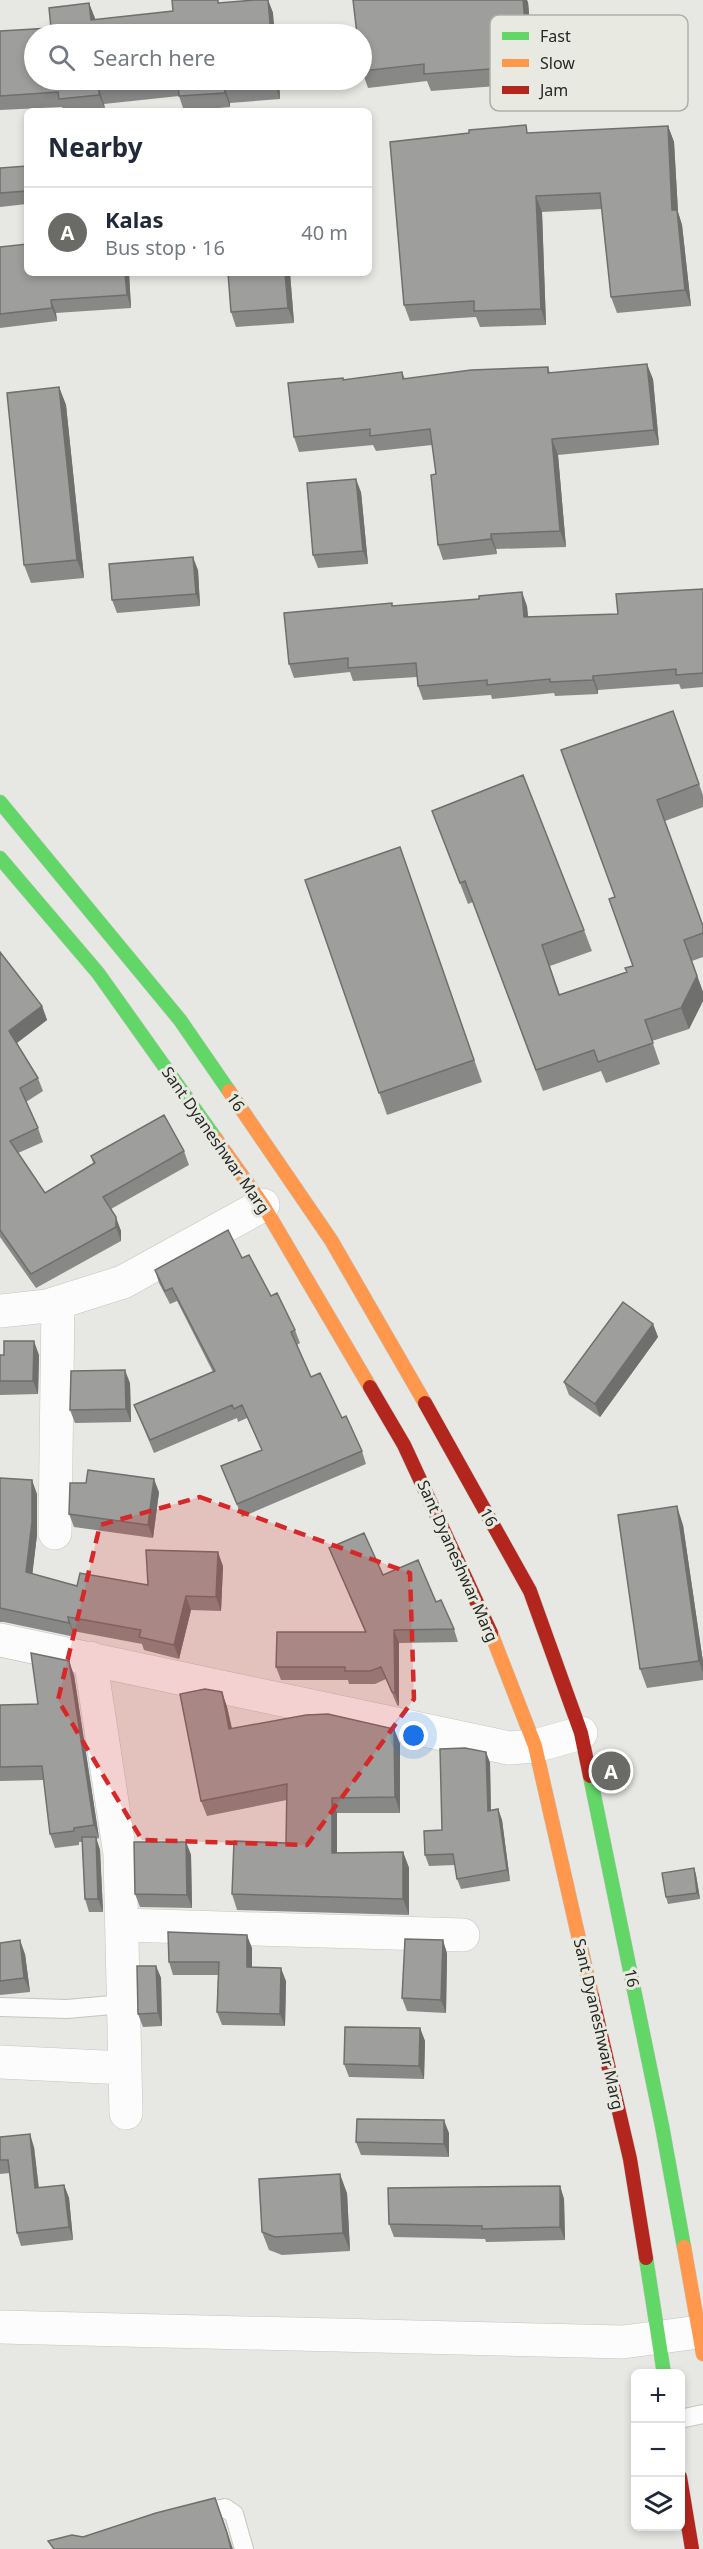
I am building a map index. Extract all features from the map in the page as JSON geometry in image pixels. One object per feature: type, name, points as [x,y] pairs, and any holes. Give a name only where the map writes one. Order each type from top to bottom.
[{"type":"main road","name":"16","points":[[0,802],[180,1020],[331,1240],[441,1429],[530,1591],[581,1733],[660,2114],[701,2343]]},
{"type":"main road","name":"Sant Dyaneshwar Marg","points":[[0,858],[98,973],[263,1204],[404,1445],[484,1615],[535,1746],[630,2159],[663,2369]]},
{"type":"main road","points":[[685,2503],[692,2549]]},
{"type":"street","points":[[0,1311],[47,1306],[123,1282],[263,1204]]},
{"type":"street","points":[[55,1533],[58,1303]]},
{"type":"street","points":[[0,1640],[509,1748],[535,1746],[581,1733]]},
{"type":"street","points":[[90,1658],[120,1854],[126,2113]]},
{"type":"street","points":[[122,1924],[463,1935]]},
{"type":"street","points":[[0,2062],[125,2068]]},
{"type":"street","points":[[0,2327],[623,2342],[659,2338],[701,2343]]},
{"type":"lane","points":[[0,2007],[67,2009],[123,2004]]},
{"type":"lane","points":[[685,2418],[703,2415]]},
{"type":"lane","points":[[176,2520],[209,2510],[225,2508],[234,2514],[244,2549]]},
{"type":"highlighted area","points":[[200,1497],[410,1573],[414,1699],[307,1845],[142,1840],[58,1700],[100,1525]]},
{"type":"building","points":[[172,0],[218,0],[218,3],[268,0],[270,24],[51,24],[49,8],[89,3],[91,20],[173,11]]},
{"type":"building","points":[[353,0],[523,0],[524,15],[490,15],[490,69],[424,74],[424,64],[372,70],[372,24],[356,24]]},
{"type":"building","points":[[24,30],[24,90],[99,90],[99,95],[59,99],[58,92],[0,96],[0,31]]},
{"type":"building","points":[[179,90],[225,90],[225,93],[179,96]]},
{"type":"building","points":[[526,125],[527,133],[668,126],[672,210],[677,210],[685,290],[611,297],[600,193],[536,196],[541,309],[474,311],[474,301],[404,305],[390,142],[469,133],[469,130]]},
{"type":"building","points":[[24,166],[24,191],[0,193],[0,168]]},
{"type":"building","points":[[24,244],[24,276],[125,276],[127,295],[51,300],[52,308],[0,314],[0,247]]},
{"type":"building","points":[[228,276],[285,276],[288,308],[231,312]]},
{"type":"building","points":[[647,364],[654,430],[552,439],[560,531],[491,534],[491,539],[438,545],[431,475],[436,474],[430,429],[370,436],[370,429],[294,437],[288,383],[343,378],[343,380],[402,372],[403,379],[471,370],[548,367],[548,373]]},
{"type":"building","points":[[59,387],[77,560],[24,565],[7,393]]},
{"type":"building","points":[[356,479],[363,551],[313,555],[307,483]]},
{"type":"building","points":[[193,557],[196,594],[112,600],[109,564]]},
{"type":"building","points":[[703,589],[703,673],[676,675],[676,669],[593,676],[593,680],[550,682],[550,679],[487,685],[487,680],[418,686],[416,663],[348,668],[348,658],[289,664],[284,613],[392,603],[392,606],[479,599],[479,596],[522,592],[524,617],[618,614],[616,594]]},
{"type":"building","points":[[673,711],[699,784],[657,800],[703,926],[703,933],[684,940],[697,976],[681,1008],[645,1020],[653,1043],[598,1062],[594,1050],[536,1070],[465,881],[460,883],[432,811],[523,775],[584,930],[542,945],[559,995],[627,972],[625,968],[633,966],[609,899],[615,897],[561,750]]},
{"type":"building","points":[[400,847],[474,1060],[379,1093],[305,880]]},
{"type":"building","points":[[0,952],[42,1006],[9,1031],[38,1078],[20,1088],[38,1128],[10,1141],[45,1193],[95,1163],[91,1156],[164,1115],[184,1151],[103,1197],[116,1217],[116,1227],[31,1274],[0,1230]]},
{"type":"building","points":[[228,1230],[242,1258],[249,1255],[271,1296],[277,1293],[295,1330],[291,1332],[311,1377],[320,1373],[342,1418],[346,1416],[362,1451],[237,1504],[221,1466],[262,1450],[242,1405],[234,1409],[232,1405],[150,1440],[134,1405],[215,1371],[172,1288],[165,1291],[155,1270]]},
{"type":"building","points":[[623,1302],[653,1324],[595,1404],[564,1382]]},
{"type":"building","points":[[4,1341],[34,1341],[33,1381],[0,1381],[0,1355],[4,1355]]},
{"type":"building","points":[[125,1370],[126,1409],[70,1410],[71,1371]]},
{"type":"building","points":[[88,1470],[154,1479],[148,1525],[69,1514],[70,1483],[86,1483]]},
{"type":"building","points":[[0,1478],[32,1480],[32,1522],[26,1572],[77,1586],[80,1573],[148,1585],[146,1550],[218,1552],[216,1597],[186,1596],[174,1645],[139,1637],[141,1630],[68,1617],[69,1623],[0,1608]]},
{"type":"building","points":[[677,1506],[699,1661],[640,1669],[618,1515]]},
{"type":"building","points":[[364,1533],[383,1575],[418,1560],[436,1602],[441,1600],[454,1629],[394,1630],[395,1693],[392,1692],[381,1667],[370,1671],[345,1671],[345,1667],[276,1667],[277,1632],[366,1632],[329,1548]]},
{"type":"building","points":[[31,1653],[69,1661],[94,1825],[74,1828],[74,1831],[50,1834],[42,1766],[0,1767],[0,1705],[38,1704]]},
{"type":"building","points":[[205,1689],[222,1692],[229,1729],[306,1715],[328,1714],[394,1729],[395,1797],[332,1798],[332,1853],[403,1852],[403,1899],[232,1894],[234,1841],[286,1843],[287,1784],[201,1801],[180,1694]]},
{"type":"building","points":[[465,1748],[486,1752],[488,1811],[498,1809],[507,1870],[457,1879],[453,1854],[425,1855],[424,1831],[442,1830],[440,1749]]},
{"type":"building","points":[[82,1837],[96,1837],[98,1899],[85,1899]]},
{"type":"building","points":[[134,1842],[186,1842],[187,1895],[135,1894]]},
{"type":"building","points":[[694,1868],[697,1893],[666,1897],[662,1873]]},
{"type":"building","points":[[168,1932],[247,1935],[247,1967],[281,1968],[280,2014],[217,2012],[219,1962],[169,1962]]},
{"type":"building","points":[[405,1939],[443,1940],[441,2000],[402,1998]]},
{"type":"building","points":[[20,1940],[24,1978],[0,1981],[0,1943]]},
{"type":"building","points":[[137,1966],[156,1966],[158,2013],[138,2014]]},
{"type":"building","points":[[345,2027],[420,2028],[419,2066],[344,2064]]},
{"type":"building","points":[[357,2119],[444,2120],[444,2144],[356,2142]]},
{"type":"building","points":[[30,2134],[35,2188],[64,2185],[69,2227],[17,2233],[8,2160],[0,2160],[0,2137]]},
{"type":"building","points":[[340,2174],[343,2233],[275,2237],[262,2232],[259,2179]]},
{"type":"building","points":[[560,2186],[560,2227],[482,2229],[482,2226],[389,2224],[388,2188]]},
{"type":"building","points":[[215,2498],[231,2549],[54,2549],[48,2541],[72,2535],[83,2537],[156,2513]]},
{"type":"traffic: fast","points":[[0,802],[180,1020],[229,1091]]},
{"type":"traffic: fast","points":[[0,858],[98,973],[216,1139]]},
{"type":"traffic: fast","points":[[590,1776],[662,2126],[684,2247]]},
{"type":"traffic: fast","points":[[646,2258],[663,2369]]},
{"type":"traffic: slow","points":[[229,1091],[331,1240],[425,1403]]},
{"type":"traffic: slow","points":[[216,1139],[263,1205],[370,1387]]},
{"type":"traffic: slow","points":[[491,1633],[535,1746],[592,1996]]},
{"type":"traffic: slow","points":[[684,2247],[703,2354]]},
{"type":"traffic: jam","points":[[370,1387],[404,1445],[491,1633]]},
{"type":"traffic: jam","points":[[425,1403],[530,1591],[581,1733],[590,1776]]},
{"type":"traffic: jam","points":[[592,1996],[630,2159],[646,2258]]},
{"type":"traffic: jam","points":[[685,2507],[692,2549]]},
{"type":"place","name":"Kalas","points":[[611,1771]]}]
